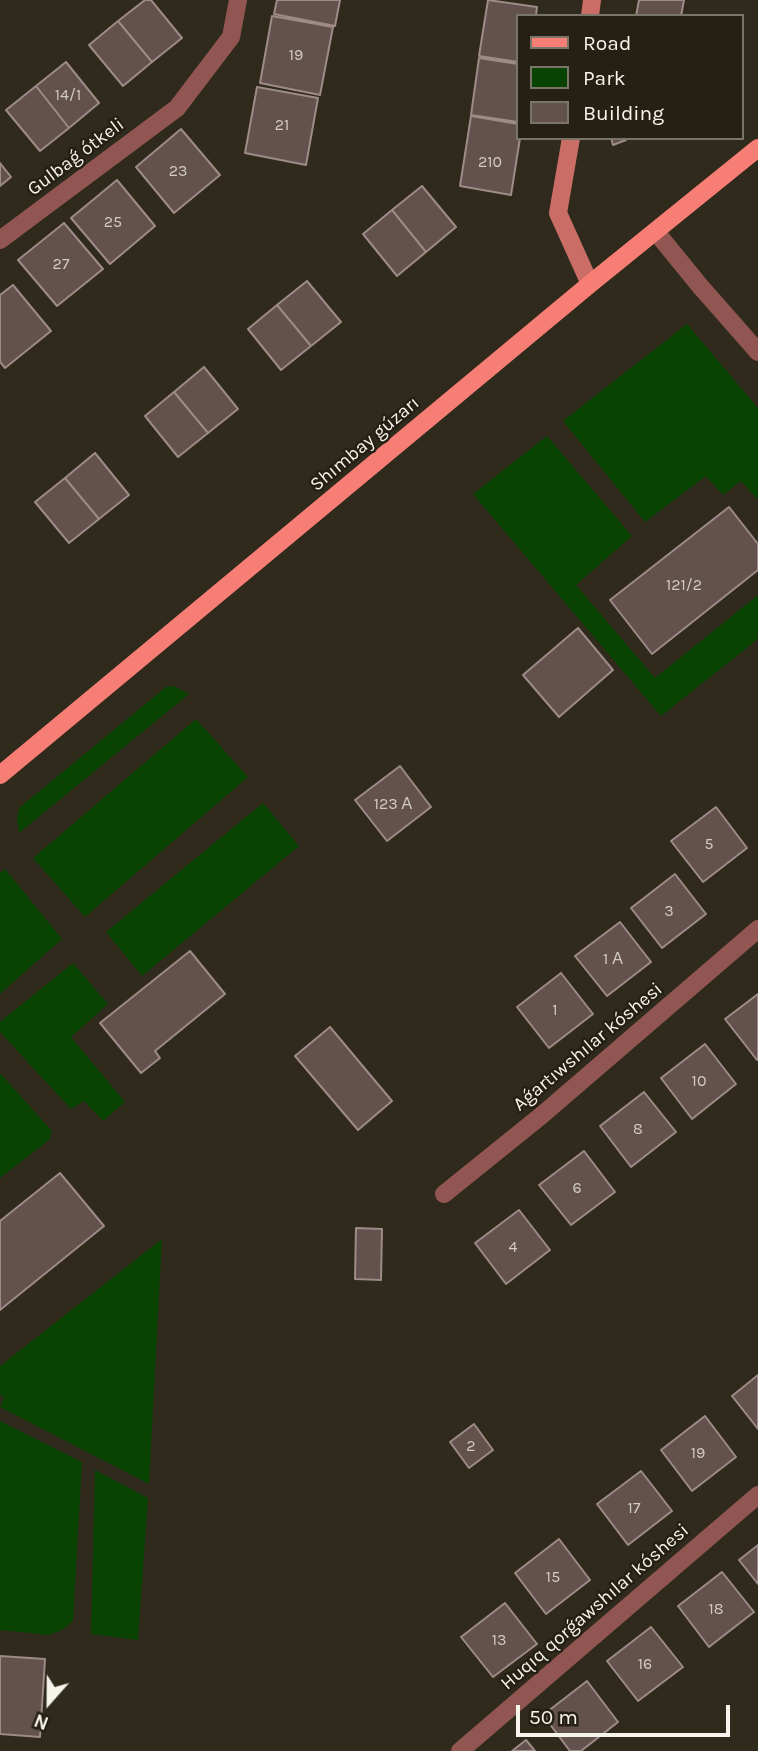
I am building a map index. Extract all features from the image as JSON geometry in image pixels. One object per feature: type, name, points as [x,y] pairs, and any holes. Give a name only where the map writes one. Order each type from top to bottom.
[{"type":"main road","name":"Shımbay gúzarı","points":[[0,775],[590,284],[758,148]]},
{"type":"street","name":"Gulbaǵ ótkeli","points":[[0,240],[177,108],[232,37],[238,0]]},
{"type":"street","points":[[571,140],[558,213],[590,284]]},
{"type":"street","points":[[656,232],[699,286],[758,352]]},
{"type":"street","name":"Aǵartıwshılar kóshesi","points":[[444,1194],[542,1115],[758,929]]},
{"type":"street","name":"Huqıq qorǵawshılar kóshesi","points":[[460,1751],[758,1495]]},
{"type":"green space","points":[[687,324],[758,408],[758,500],[741,481],[723,495],[706,476],[645,522],[563,421]]},
{"type":"green space","points":[[547,436],[632,536],[576,585],[655,678],[758,595],[758,639],[661,716],[473,494]]},
{"type":"green space","points":[[174,686],[189,694],[19,833],[19,808],[166,687]]},
{"type":"green space","points":[[196,719],[248,777],[85,917],[33,858]]},
{"type":"green space","points":[[263,803],[299,846],[142,976],[106,932]]},
{"type":"green space","points":[[5,869],[62,939],[0,994],[0,873]]},
{"type":"green space","points":[[73,963],[108,1004],[71,1037],[125,1102],[103,1121],[84,1101],[71,1109],[0,1032],[0,1022]]},
{"type":"green space","points":[[0,1073],[52,1131],[49,1140],[0,1178]]},
{"type":"green space","points":[[162,1239],[149,1484],[0,1407],[4,1397],[0,1395],[0,1366]]},
{"type":"green space","points":[[0,1421],[82,1462],[73,1621],[62,1630],[49,1635],[0,1630]]},
{"type":"green space","points":[[95,1470],[148,1498],[138,1640],[91,1634]]},
{"type":"building","points":[[145,0],[151,0],[182,38],[152,62],[118,21]]},
{"type":"building","points":[[277,0],[340,0],[335,26],[274,14]]},
{"type":"building","points":[[488,0],[537,7],[536,14],[516,14],[516,62],[479,56]]},
{"type":"building","points":[[639,0],[684,0],[681,14],[636,14]]},
{"type":"building","points":[[272,16],[333,27],[320,95],[260,83]]},
{"type":"building","points":[[118,21],[152,62],[123,86],[89,45]]},
{"type":"building","points":[[479,58],[516,64],[516,122],[471,115]]},
{"type":"building","points":[[66,62],[99,103],[69,128],[36,86]]},
{"type":"building","points":[[36,86],[69,128],[40,151],[6,110]]},
{"type":"building","points":[[257,87],[318,98],[306,165],[245,153]]},
{"type":"building","points":[[471,116],[516,124],[516,140],[520,140],[511,195],[460,186]]},
{"type":"building","points":[[181,129],[220,175],[174,213],[136,167]]},
{"type":"building","points":[[612,140],[626,140],[613,145]]},
{"type":"building","points":[[0,163],[11,177],[0,186]]},
{"type":"building","points":[[117,180],[155,226],[110,264],[71,218]]},
{"type":"building","points":[[422,186],[456,227],[426,252],[392,210]]},
{"type":"building","points":[[392,210],[426,252],[397,276],[363,234]]},
{"type":"building","points":[[64,223],[103,269],[57,306],[18,260]]},
{"type":"building","points":[[307,281],[341,322],[311,346],[277,305]]},
{"type":"building","points":[[13,285],[51,331],[5,368],[0,362],[0,295]]},
{"type":"building","points":[[277,305],[311,346],[281,370],[248,329]]},
{"type":"building","points":[[204,367],[238,409],[208,433],[174,392]]},
{"type":"building","points":[[174,392],[208,433],[178,457],[145,416]]},
{"type":"building","points":[[95,453],[129,495],[99,519],[65,478]]},
{"type":"building","points":[[65,478],[99,519],[69,543],[35,502]]},
{"type":"building","points":[[729,507],[758,544],[758,570],[652,654],[610,600]]},
{"type":"building","points":[[578,628],[613,670],[559,717],[523,675]]},
{"type":"building","points":[[400,766],[431,807],[387,841],[355,800]]},
{"type":"building","points":[[716,807],[747,848],[703,882],[671,841]]},
{"type":"building","points":[[675,874],[706,914],[662,948],[631,908]]},
{"type":"building","points":[[620,922],[651,962],[607,996],[575,956]]},
{"type":"building","points":[[190,951],[225,994],[155,1051],[160,1058],[141,1073],[100,1023]]},
{"type":"building","points":[[561,973],[593,1014],[549,1048],[517,1007]]},
{"type":"building","points":[[758,994],[758,1059],[757,1060],[725,1019]]},
{"type":"building","points":[[330,1027],[392,1101],[358,1130],[295,1056]]},
{"type":"building","points":[[705,1044],[736,1084],[692,1119],[661,1078]]},
{"type":"building","points":[[644,1092],[676,1132],[631,1167],[600,1126]]},
{"type":"building","points":[[584,1151],[615,1192],[571,1225],[539,1185]]},
{"type":"building","points":[[60,1173],[104,1226],[0,1310],[0,1221]]},
{"type":"building","points":[[519,1210],[550,1250],[506,1284],[475,1243]]},
{"type":"building","points":[[356,1228],[382,1229],[381,1280],[355,1279]]},
{"type":"building","points":[[758,1375],[758,1429],[732,1396]]},
{"type":"building","points":[[705,1416],[736,1457],[692,1491],[661,1450]]},
{"type":"building","points":[[474,1424],[493,1450],[469,1468],[450,1442]]},
{"type":"building","points":[[641,1471],[672,1511],[628,1545],[597,1504]]},
{"type":"building","points":[[559,1539],[590,1580],[546,1614],[515,1573]]},
{"type":"building","points":[[758,1545],[758,1584],[739,1560]]},
{"type":"building","points":[[722,1572],[754,1612],[709,1647],[678,1606]]},
{"type":"building","points":[[505,1603],[537,1644],[493,1677],[461,1637]]},
{"type":"building","points":[[651,1627],[683,1667],[638,1701],[607,1661]]},
{"type":"building","points":[[0,1656],[45,1659],[40,1737],[0,1734]]},
{"type":"building","points":[[587,1681],[618,1722],[581,1751],[570,1751],[543,1715]]},
{"type":"building","points":[[526,1740],[535,1751],[512,1751]]}]
